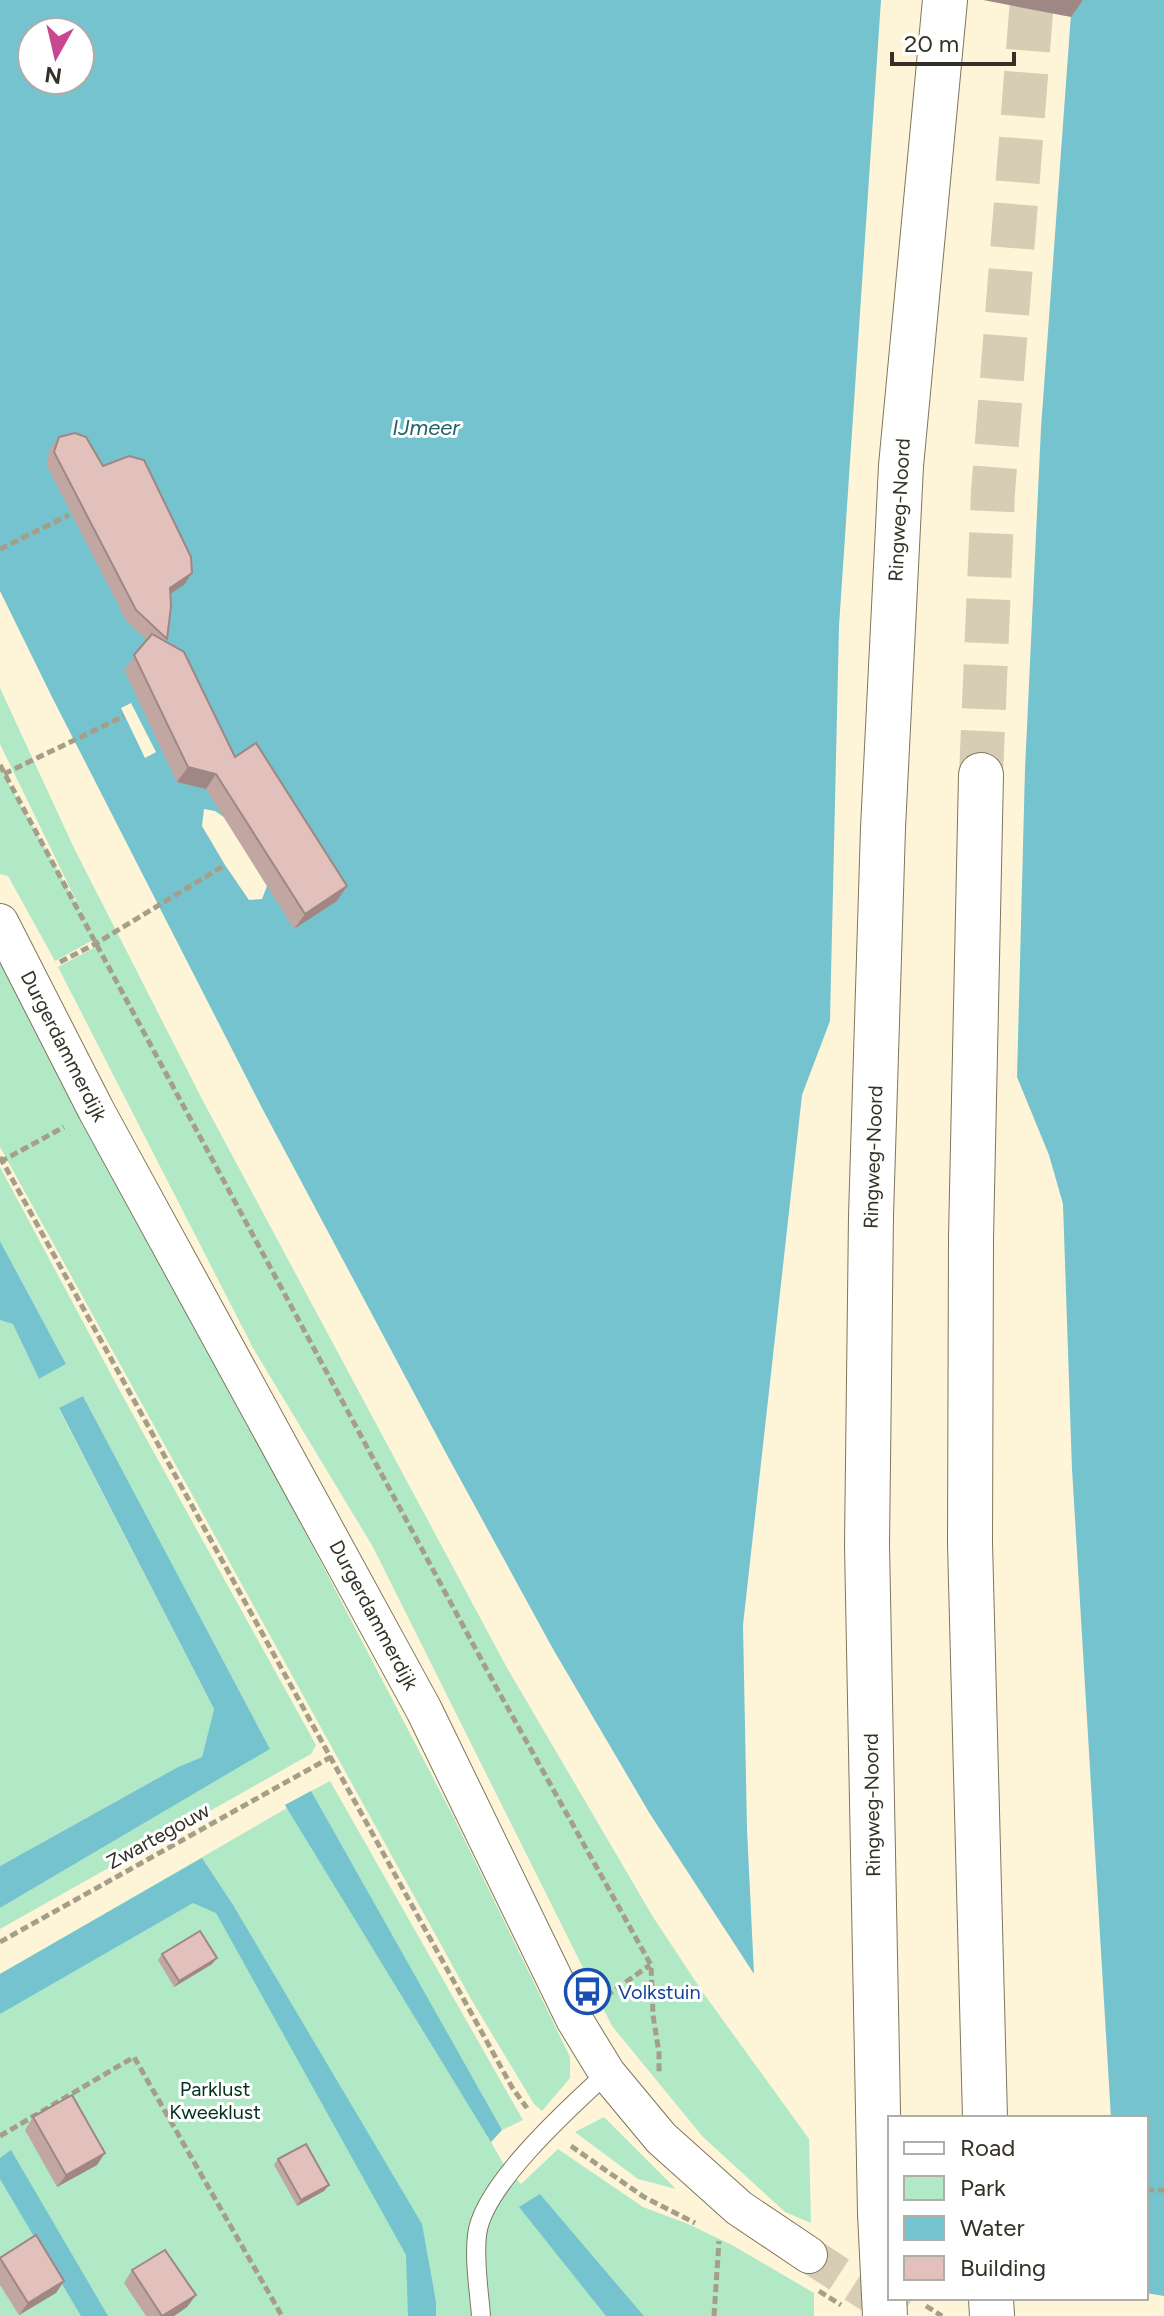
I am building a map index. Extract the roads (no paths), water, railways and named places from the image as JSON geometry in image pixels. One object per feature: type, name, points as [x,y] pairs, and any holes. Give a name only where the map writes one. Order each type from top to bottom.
[{"type":"highway","name":"Ringweg-Noord","points":[[864,2312],[880,2213],[867,1545],[871,1216],[883,828],[901,466],[945,0]]},
{"type":"highway","points":[[981,775],[971,1223],[970,1543],[985,2116]]},
{"type":"street","name":"Durgerdammerdijk","points":[[0,922],[96,1110],[397,1658],[574,2019],[607,2073],[661,2138],[739,2208],[809,2255]]},
{"type":"lane","points":[[481,2316],[477,2233],[495,2192],[548,2127],[607,2073]]},
{"type":"water","name":"IJmeer","points":[[0,0],[881,0],[839,626],[830,1021],[802,1095],[743,1625],[747,1829],[754,1974],[650,1814],[553,1649],[262,1108],[0,591]]},
{"type":"water","points":[[1072,0],[1164,0],[1164,2296],[1148,2293],[1148,2116],[1111,2116],[1072,1469],[1063,1204],[1049,1155],[1017,1077],[1025,769],[1041,428]]},
{"type":"water","points":[[0,1241],[66,1364],[39,1379],[13,1324],[0,1320]]},
{"type":"water","points":[[83,1396],[270,1749],[0,1908],[0,1866],[178,1767],[202,1757],[214,1709],[59,1408]]},
{"type":"water","points":[[311,1791],[502,2130],[491,2142],[285,1805]]},
{"type":"water","points":[[202,1858],[422,2224],[436,2316],[408,2316],[406,2255],[216,1913],[193,1903],[0,2014],[0,1974]]},
{"type":"water","points":[[11,2150],[108,2316],[81,2316],[0,2179],[0,2158]]},
{"type":"water","points":[[540,2194],[644,2316],[606,2316],[519,2207]]},
{"type":"tunnel","points":[[981,775],[993,492],[1032,0]]},
{"type":"tunnel","points":[[809,2255],[902,2315]]},
{"type":"place","name":"Volkstuin","points":[[587,1992]]},
{"type":"park label","name":"Parklust Kweeklust","points":[[215,2100]]}]
